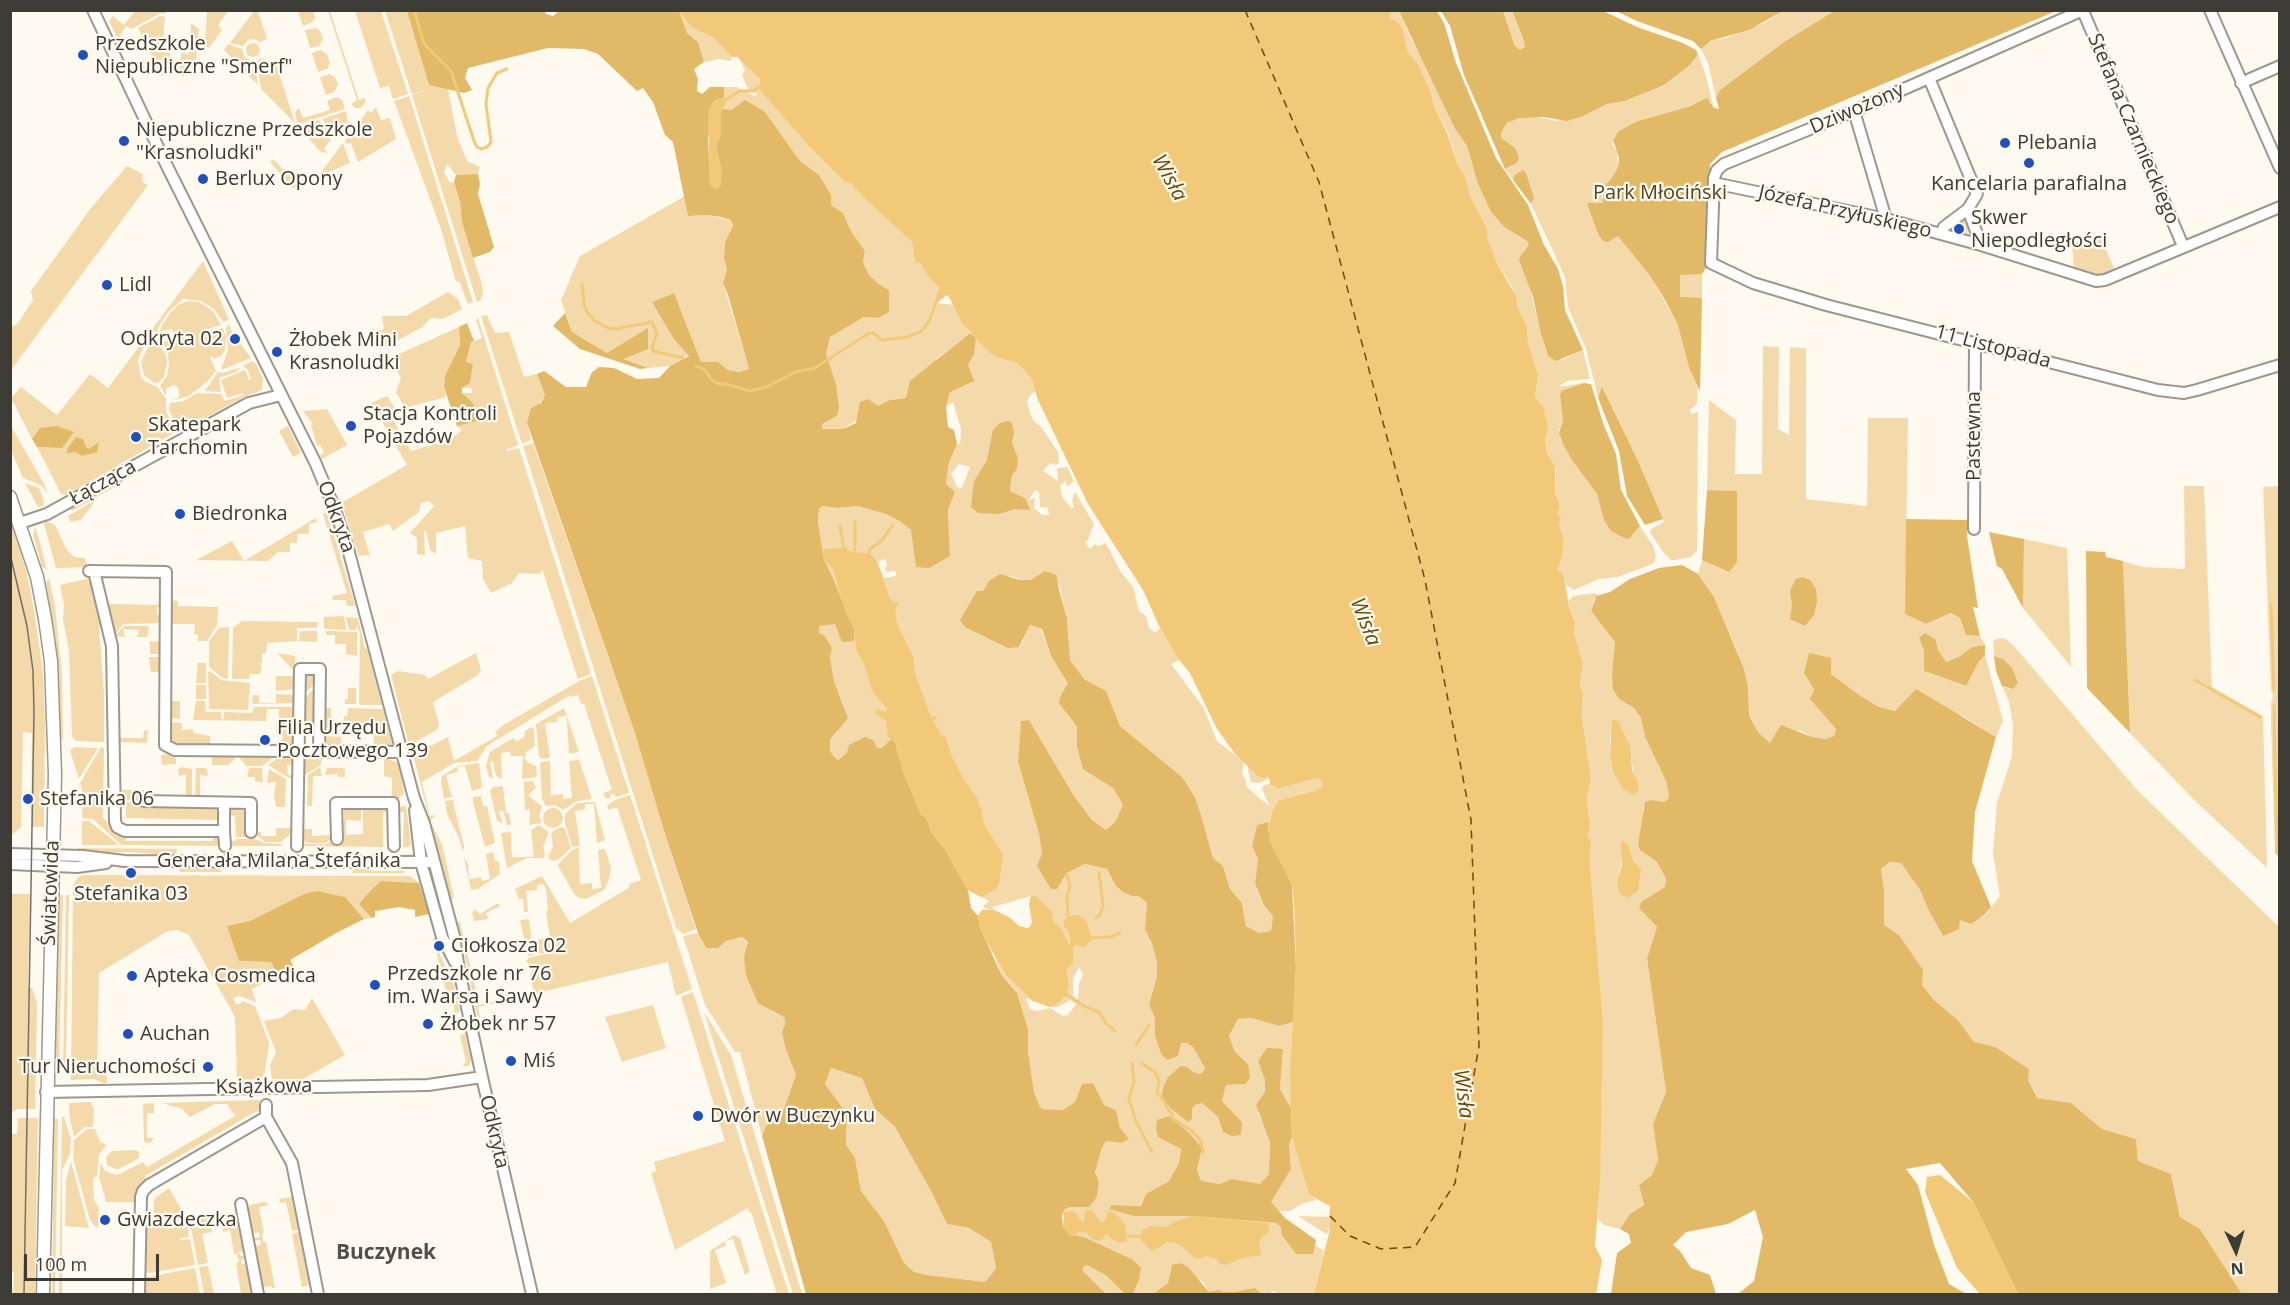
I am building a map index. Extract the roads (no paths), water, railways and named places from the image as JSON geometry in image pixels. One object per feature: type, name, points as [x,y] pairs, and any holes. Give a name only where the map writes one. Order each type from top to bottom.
[{"type":"street","name":"Odkryta","points":[[93,10],[334,507],[347,544],[403,752],[414,798],[421,862],[442,937],[459,970]]},
{"type":"street","points":[[2210,10],[2280,168]]},
{"type":"street","name":"Dziwożony","points":[[1714,183],[1718,170],[1724,164],[1854,111],[2083,11]]},
{"type":"street","name":"Stefana Czarnieckiego","points":[[2083,11],[2183,246]]},
{"type":"street","points":[[2241,83],[2280,66]]},
{"type":"street","points":[[1929,78],[1977,194],[1968,208],[1944,227],[1941,234]]},
{"type":"street","points":[[1854,111],[1885,209],[1886,219]]},
{"type":"street","name":"Józefa Przyłuskiego","points":[[1714,183],[1886,219],[1981,245],[2096,281],[2105,280],[2280,207]]},
{"type":"street","name":"11 Listopada","points":[[1714,183],[1711,263],[1753,283],[2169,392],[2184,393],[2197,390],[2280,365]]},
{"type":"street","points":[[1968,208],[1981,245]]},
{"type":"street","name":"Pastewna","points":[[1974,529],[1975,343]]},
{"type":"street","name":"Łącząca","points":[[20,523],[47,514],[249,403],[281,395]]},
{"type":"street","name":"Światowida","points":[[10,497],[37,577],[51,661],[55,770],[43,1294]]},
{"type":"street","points":[[224,831],[125,831],[117,827],[115,821],[112,646],[98,584],[91,571],[166,572],[165,745],[175,750],[403,752]]},
{"type":"street","points":[[297,846],[300,669],[320,669],[319,752]]},
{"type":"street","name":"Odkryta","points":[[414,798],[424,823],[454,936],[482,1077],[531,1294]]},
{"type":"street","points":[[144,801],[251,804],[251,832]]},
{"type":"street","points":[[336,839],[336,803],[397,802],[393,846]]},
{"type":"street","points":[[224,803],[225,846]]},
{"type":"street","name":"Generała Milana Štefánika","points":[[10,854],[52,861]]},
{"type":"street","name":"Generała Milana Štefánika","points":[[10,864],[52,861],[434,862]]},
{"type":"street","name":"Książkowa","points":[[46,1092],[428,1085],[482,1077]]},
{"type":"street","points":[[266,1105],[266,1117],[292,1163],[318,1294]]},
{"type":"street","points":[[139,1294],[142,1193],[149,1185],[266,1117]]},
{"type":"street","points":[[242,1204],[258,1294]]},
{"type":"water","name":"Wisła","points":[[679,11],[1390,11],[1390,19],[1397,21],[1403,30],[1408,53],[1418,64],[1430,90],[1458,166],[1465,175],[1470,196],[1487,228],[1488,241],[1497,263],[1516,296],[1517,306],[1527,327],[1528,343],[1538,375],[1535,397],[1543,407],[1547,421],[1548,429],[1545,438],[1547,454],[1555,466],[1555,494],[1559,503],[1559,511],[1556,511],[1561,519],[1559,525],[1564,538],[1558,569],[1564,576],[1569,606],[1575,622],[1574,633],[1583,663],[1580,684],[1583,693],[1582,718],[1591,778],[1587,799],[1590,822],[1588,838],[1591,839],[1590,865],[1603,1021],[1600,1181],[1595,1246],[1602,1260],[1596,1294],[1314,1294],[1330,1229],[1330,1206],[1309,1195],[1292,1137],[1290,1075],[1296,968],[1294,901],[1292,885],[1270,842],[1268,830],[1272,811],[1279,800],[1315,791],[1323,786],[1322,782],[1318,778],[1278,789],[1270,784],[1269,776],[1263,778],[1258,776],[1235,754],[1217,729],[1190,673],[1179,660],[1160,628],[1143,590],[1088,504],[1038,400],[1032,379],[1016,362],[995,357],[982,345],[962,323],[949,296],[946,295],[938,302],[935,299],[939,288],[920,263],[915,262],[912,242],[809,146],[760,90],[760,79],[738,57],[732,57],[713,37],[692,27]]},
{"type":"water","points":[[727,99],[721,112],[721,135],[716,146],[722,171],[721,186],[715,189],[710,185],[708,110],[714,101]]},
{"type":"water","points":[[843,541],[845,547],[850,551],[853,551],[854,542],[857,552],[870,554],[874,558],[890,599],[894,603],[900,602],[895,608],[897,623],[914,659],[914,671],[931,717],[938,716],[933,721],[941,735],[945,736],[952,757],[964,780],[976,796],[984,824],[1003,855],[999,884],[996,889],[981,897],[968,890],[945,849],[931,832],[903,771],[895,742],[888,737],[886,721],[875,713],[876,709],[886,712],[887,709],[872,691],[864,663],[857,652],[854,630],[845,611],[833,569],[824,560],[822,553],[825,549],[842,548]]},
{"type":"water","points":[[1612,720],[1619,722],[1630,745],[1632,770],[1639,785],[1638,791],[1633,795],[1623,789],[1613,772],[1610,755]]},
{"type":"water","points":[[1621,841],[1626,842],[1632,858],[1641,870],[1638,891],[1628,898],[1620,894],[1617,883],[1622,865]]},
{"type":"water","points":[[1031,896],[1036,896],[1053,913],[1055,923],[1061,928],[1069,944],[1071,942],[1068,930],[1064,926],[1064,920],[1067,917],[1077,915],[1086,920],[1092,939],[1085,947],[1075,945],[1073,947],[1073,963],[1066,969],[1069,984],[1067,992],[1070,996],[1063,997],[1061,1001],[1050,1007],[1033,1001],[1007,976],[986,941],[978,916],[982,910],[994,910],[1009,917],[1019,926],[1030,927],[1032,922],[1029,905]]},
{"type":"water","points":[[1940,1175],[1974,1203],[2018,1294],[1980,1294],[1957,1268],[1925,1192],[1927,1177]]},
{"type":"water","points":[[1087,1210],[1093,1211],[1100,1222],[1104,1222],[1109,1211],[1116,1214],[1125,1224],[1127,1241],[1120,1243],[1106,1233],[1099,1241],[1092,1239],[1086,1232],[1079,1231],[1075,1236],[1070,1235],[1063,1227],[1064,1212],[1076,1213],[1081,1221],[1085,1221],[1084,1213]]},
{"type":"water","points":[[1193,1216],[1267,1223],[1270,1230],[1259,1240],[1261,1255],[1242,1258],[1226,1265],[1207,1256],[1199,1259],[1193,1257],[1176,1243],[1167,1242],[1151,1250],[1141,1240],[1141,1231],[1150,1226],[1167,1227],[1173,1222]]},
{"type":"waterway","points":[[414,10],[424,44],[451,71],[474,141],[481,149],[487,147],[491,142],[486,104],[488,88],[497,73],[507,69]]},
{"type":"waterway","points":[[727,99],[740,91],[753,91],[760,86]]},
{"type":"waterway","points":[[582,284],[584,304],[587,312],[595,321],[615,329],[652,322],[657,333],[652,347],[653,351],[683,358]]},
{"type":"waterway","points":[[696,366],[705,370],[716,383],[749,391],[766,387],[796,372],[815,368],[869,333],[873,333],[882,340],[907,337],[922,331],[930,319],[937,300]]},
{"type":"waterway","points":[[855,522],[855,544]]},
{"type":"waterway","points":[[869,558],[869,550],[882,540],[893,525]]},
{"type":"waterway","points":[[840,526],[843,544]]},
{"type":"waterway","points":[[2271,604],[2274,690]]},
{"type":"waterway","points":[[2195,680],[2260,717]]},
{"type":"waterway","points":[[2274,706],[2277,853]]},
{"type":"waterway","points":[[1096,918],[1100,915],[1103,905],[1099,873]]},
{"type":"waterway","points":[[1067,875],[1070,886],[1067,897],[1068,915]]},
{"type":"waterway","points":[[1090,938],[1110,937],[1120,933]]},
{"type":"waterway","points":[[1068,995],[1084,1006],[1099,1012],[1115,1031]]},
{"type":"waterway","points":[[1136,1045],[1149,1025]]},
{"type":"waterway","points":[[1132,1063],[1134,1081],[1129,1099],[1135,1119],[1152,1152]]},
{"type":"waterway","points":[[1141,1063],[1155,1072],[1159,1081],[1157,1092],[1173,1119],[1192,1131],[1201,1141],[1203,1152]]},
{"type":"waterway","points":[[1128,1236],[1144,1237]]},
{"type":"tram line","points":[[10,554],[27,626],[33,671],[34,712],[24,1294]]},
{"type":"place","name":"Przedszkole Niepubliczne \"Smerf\"","points":[[83,55]]},
{"type":"place","name":"Niepubliczne Przedszkole \"Krasnoludki\"","points":[[124,141]]},
{"type":"place","name":"Plebania","points":[[2005,143]]},
{"type":"place","name":"Kancelaria parafialna","points":[[2029,163]]},
{"type":"place","name":"Berlux Opony","points":[[203,179]]},
{"type":"place","name":"Skwer Niepodległości","points":[[1959,229]]},
{"type":"place","name":"Lidl","points":[[107,285]]},
{"type":"place","name":"Odkryta 02","points":[[235,339]]},
{"type":"place","name":"Żłobek Mini Krasnoludki","points":[[277,352]]},
{"type":"place","name":"Stacja Kontroli Pojazdów","points":[[351,426]]},
{"type":"place","name":"Skatepark Tarchomin","points":[[136,437]]},
{"type":"place","name":"Biedronka","points":[[180,514]]},
{"type":"place","name":"Filia Urzędu Pocztowego 139","points":[[265,740]]},
{"type":"place","name":"Stefanika 06","points":[[28,799]]},
{"type":"place","name":"Stefanika 03","points":[[131,873]]},
{"type":"place","name":"Ciołkosza 02","points":[[439,946]]},
{"type":"place","name":"Apteka Cosmedica","points":[[132,976]]},
{"type":"place","name":"Przedszkole nr 76 im. Warsa i Sawy","points":[[375,985]]},
{"type":"place","name":"Żłobek nr 57","points":[[428,1024]]},
{"type":"place","name":"Auchan","points":[[128,1034]]},
{"type":"place","name":"Miś","points":[[511,1061]]},
{"type":"place","name":"Tur Nieruchomości","points":[[208,1067]]},
{"type":"place","name":"Dwór w Buczynku","points":[[698,1116]]},
{"type":"place","name":"Gwiazdeczka","points":[[105,1220]]},
{"type":"district","name":"Buczynek","points":[[386,1253]]},
{"type":"park label","name":"Park Młociński","points":[[1660,193]]}]
